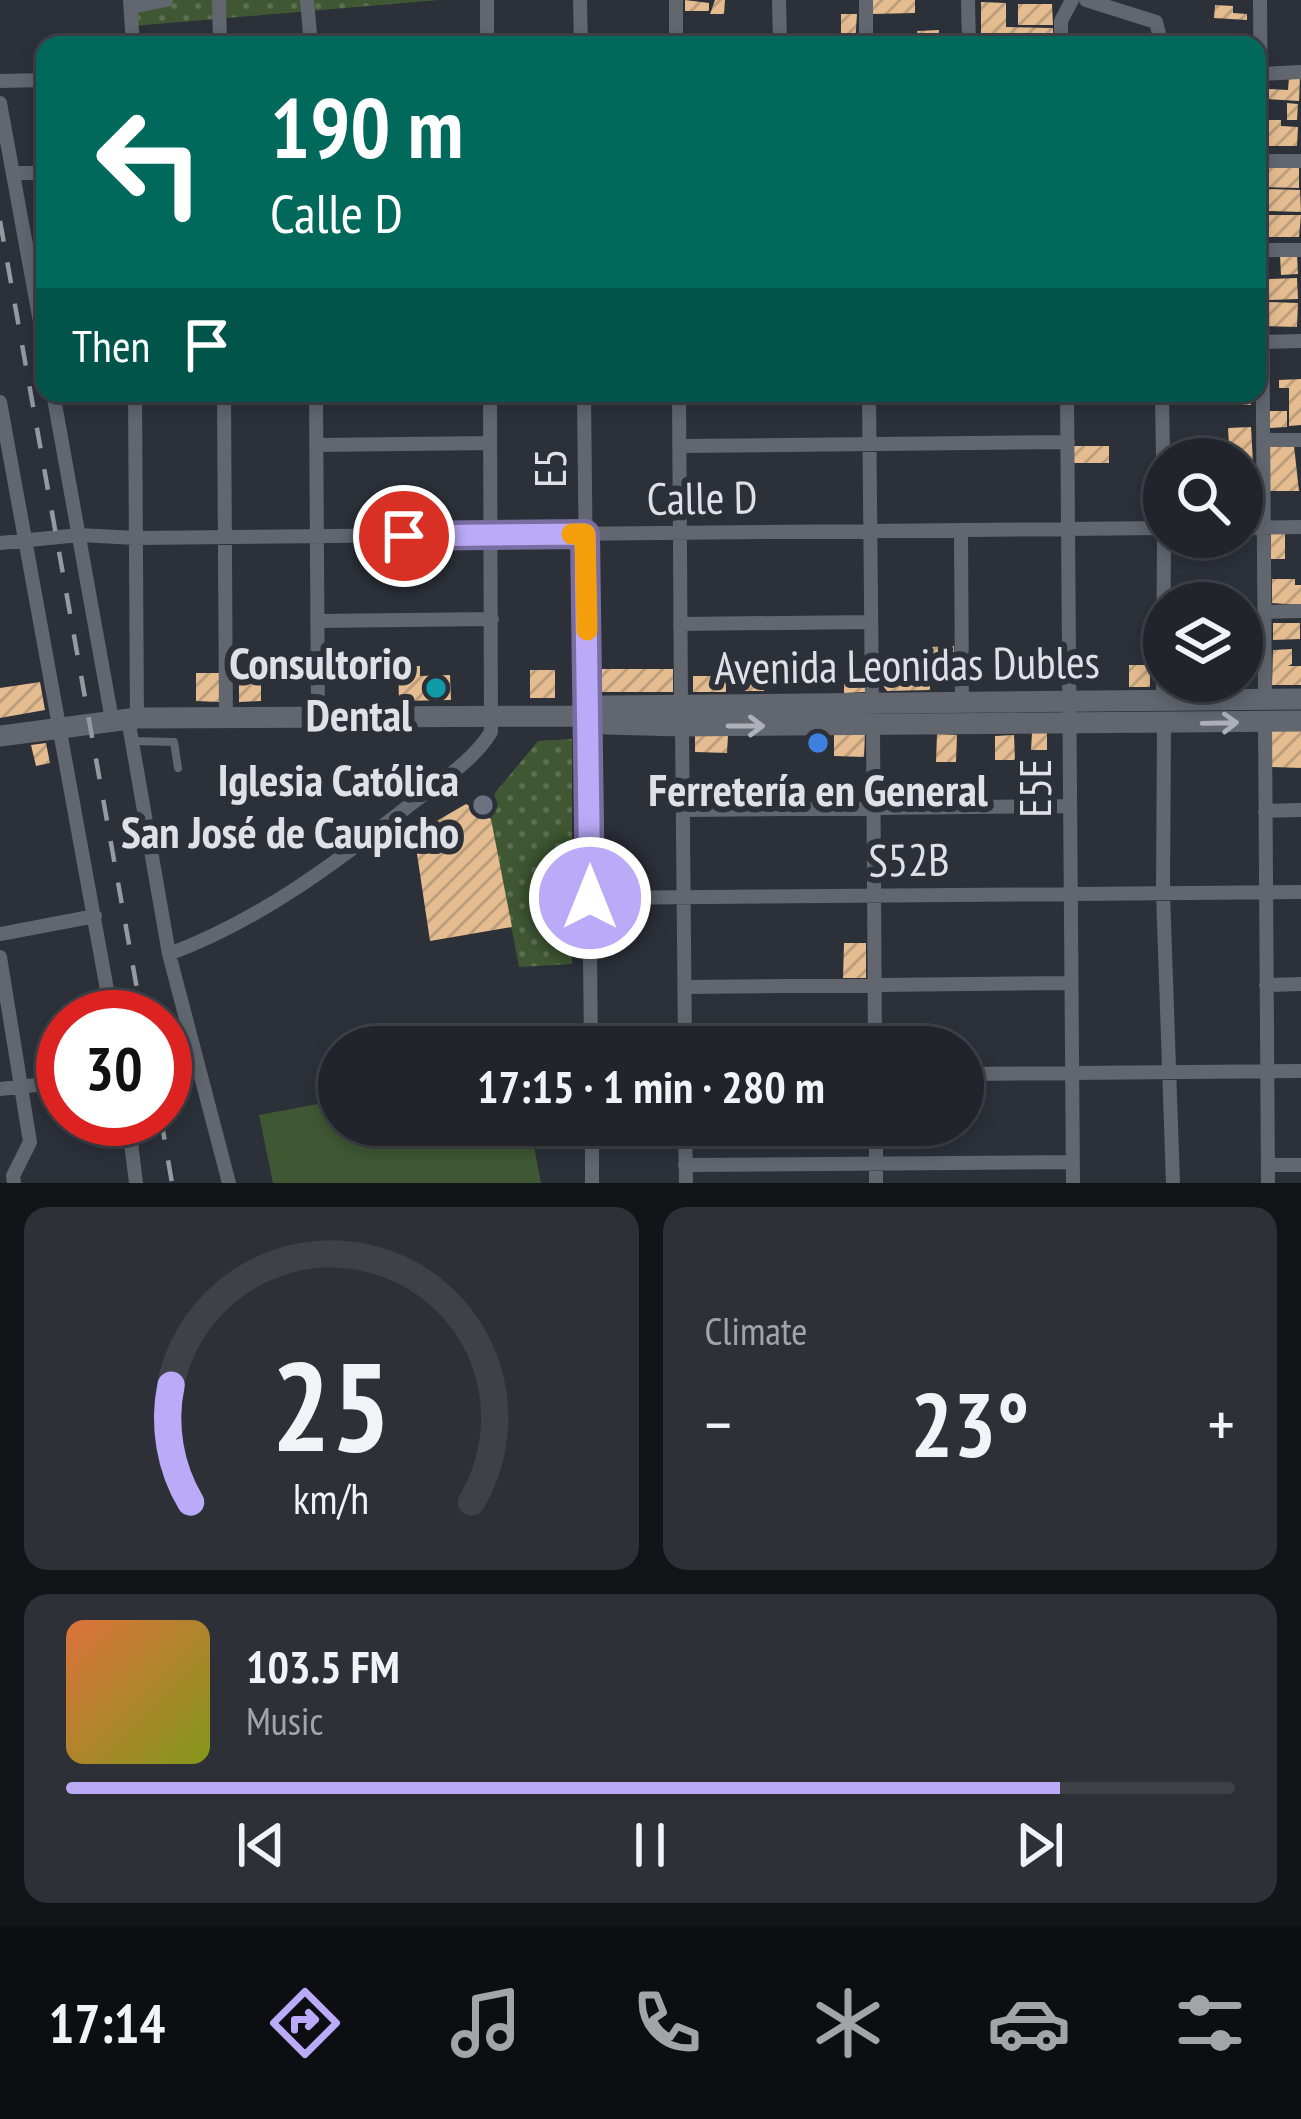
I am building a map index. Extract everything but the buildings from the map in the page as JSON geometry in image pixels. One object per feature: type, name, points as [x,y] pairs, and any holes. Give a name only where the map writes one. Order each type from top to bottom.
[{"type":"main road","name":"Avenida Leonidas Dubles","points":[[872,715],[962,702],[1164,724],[1265,710],[1301,699]]},
{"type":"main road","name":"Avenida Leonidas Dubles","points":[[0,736],[59,726],[226,718],[589,716],[604,706],[681,716],[872,715],[1069,712],[1143,702]]},
{"type":"main road","name":"Avenida Leonidas Dubles","points":[[1191,702],[1265,710],[1301,722]]},
{"type":"street","points":[[133,36],[131,3],[166,0]]},
{"type":"street","points":[[219,0],[220,36]]},
{"type":"street","points":[[308,0],[310,36]]},
{"type":"street","points":[[487,0],[487,36]]},
{"type":"street","points":[[580,0],[580,36]]},
{"type":"street","points":[[676,0],[676,36]]},
{"type":"street","points":[[779,0],[780,36]]},
{"type":"street","points":[[866,0],[866,36]]},
{"type":"street","points":[[968,0],[969,36]]},
{"type":"street","points":[[1061,36],[1061,21],[1072,0]]},
{"type":"street","points":[[1086,0],[1156,22],[1160,36]]},
{"type":"street","points":[[1260,0],[1260,36]]},
{"type":"street","points":[[1266,74],[1301,71]]},
{"type":"street","points":[[0,80],[36,80]]},
{"type":"street","points":[[0,104],[36,257]]},
{"type":"street","points":[[1266,161],[1301,161]]},
{"type":"street","points":[[13,173],[36,173]]},
{"type":"street","points":[[1266,250],[1301,250]]},
{"type":"street","points":[[1266,342],[1301,341]]},
{"type":"street","points":[[0,402],[107,990]]},
{"type":"street","points":[[55,402],[79,536],[127,724],[169,954],[229,1183]]},
{"type":"street","points":[[127,724],[136,538],[135,402]]},
{"type":"street","points":[[224,402],[226,718]]},
{"type":"street","points":[[316,402],[318,718]]},
{"type":"street","points":[[169,954],[210,937],[323,873],[481,747],[490,732],[490,402]]},
{"type":"street","name":"E5","points":[[584,402],[591,1026]]},
{"type":"street","points":[[679,402],[685,1026]]},
{"type":"street","points":[[869,402],[875,1026]]},
{"type":"street","name":"E5E","points":[[1067,402],[1072,1183]]},
{"type":"street","points":[[1162,402],[1163,438]]},
{"type":"street","points":[[1262,402],[1263,438]]},
{"type":"street","points":[[1268,1183],[1263,440],[1301,440]]},
{"type":"street","points":[[679,446],[1068,442]]},
{"type":"street","points":[[316,445],[490,443]]},
{"type":"street","points":[[1264,528],[1301,527]]},
{"type":"street","points":[[961,530],[962,702]]},
{"type":"street","name":"Calle D","points":[[0,543],[79,536],[1143,530]]},
{"type":"street","points":[[1264,611],[1301,611]]},
{"type":"street","points":[[317,621],[492,619]]},
{"type":"street","points":[[680,624],[871,622]]},
{"type":"street","points":[[1164,724],[1162,893],[1173,1183]]},
{"type":"street","points":[[683,810],[1070,806]]},
{"type":"street","points":[[1265,811],[1301,810]]},
{"type":"street","name":"S52B","points":[[590,898],[1301,892]]},
{"type":"street","points":[[0,934],[95,916]]},
{"type":"street","points":[[0,957],[30,1142],[9,1179]]},
{"type":"street","points":[[684,987],[1071,983]]},
{"type":"street","points":[[1266,985],[1301,984]]},
{"type":"street","points":[[984,1074],[1301,1071]]},
{"type":"street","points":[[0,1089],[36,1084]]},
{"type":"street","points":[[131,1146],[136,1183]]},
{"type":"street","points":[[592,1146],[592,1183]]},
{"type":"street","points":[[686,1146],[686,1183]]},
{"type":"street","points":[[876,1146],[876,1183]]},
{"type":"street","points":[[686,1165],[1072,1162]]},
{"type":"street","points":[[1268,1165],[1301,1165]]},
{"type":"lane","points":[[127,724],[174,742],[178,768]]},
{"type":"green space","points":[[128,0],[439,0],[133,26]]},
{"type":"green space","points":[[572,739],[572,964],[519,967],[491,819],[495,793],[538,741]]},
{"type":"green space","points":[[318,1104],[318,1146],[534,1146],[541,1183],[273,1183],[259,1115]]},
{"type":"railway","points":[[0,221],[137,990]]},
{"type":"railway","points":[[166,1146],[172,1183]]},
{"type":"slow traffic","points":[[572,534],[585,534],[587,630]]},
{"type":"place","name":"Consultorio Dental","points":[[436,688]]},
{"type":"place","name":"Ferretería en General","points":[[818,743]]},
{"type":"place","name":"Iglesia Católica San José de Caupicho","points":[[483,805]]},
{"type":"route","points":[[404,536],[585,534],[590,898]]}]
